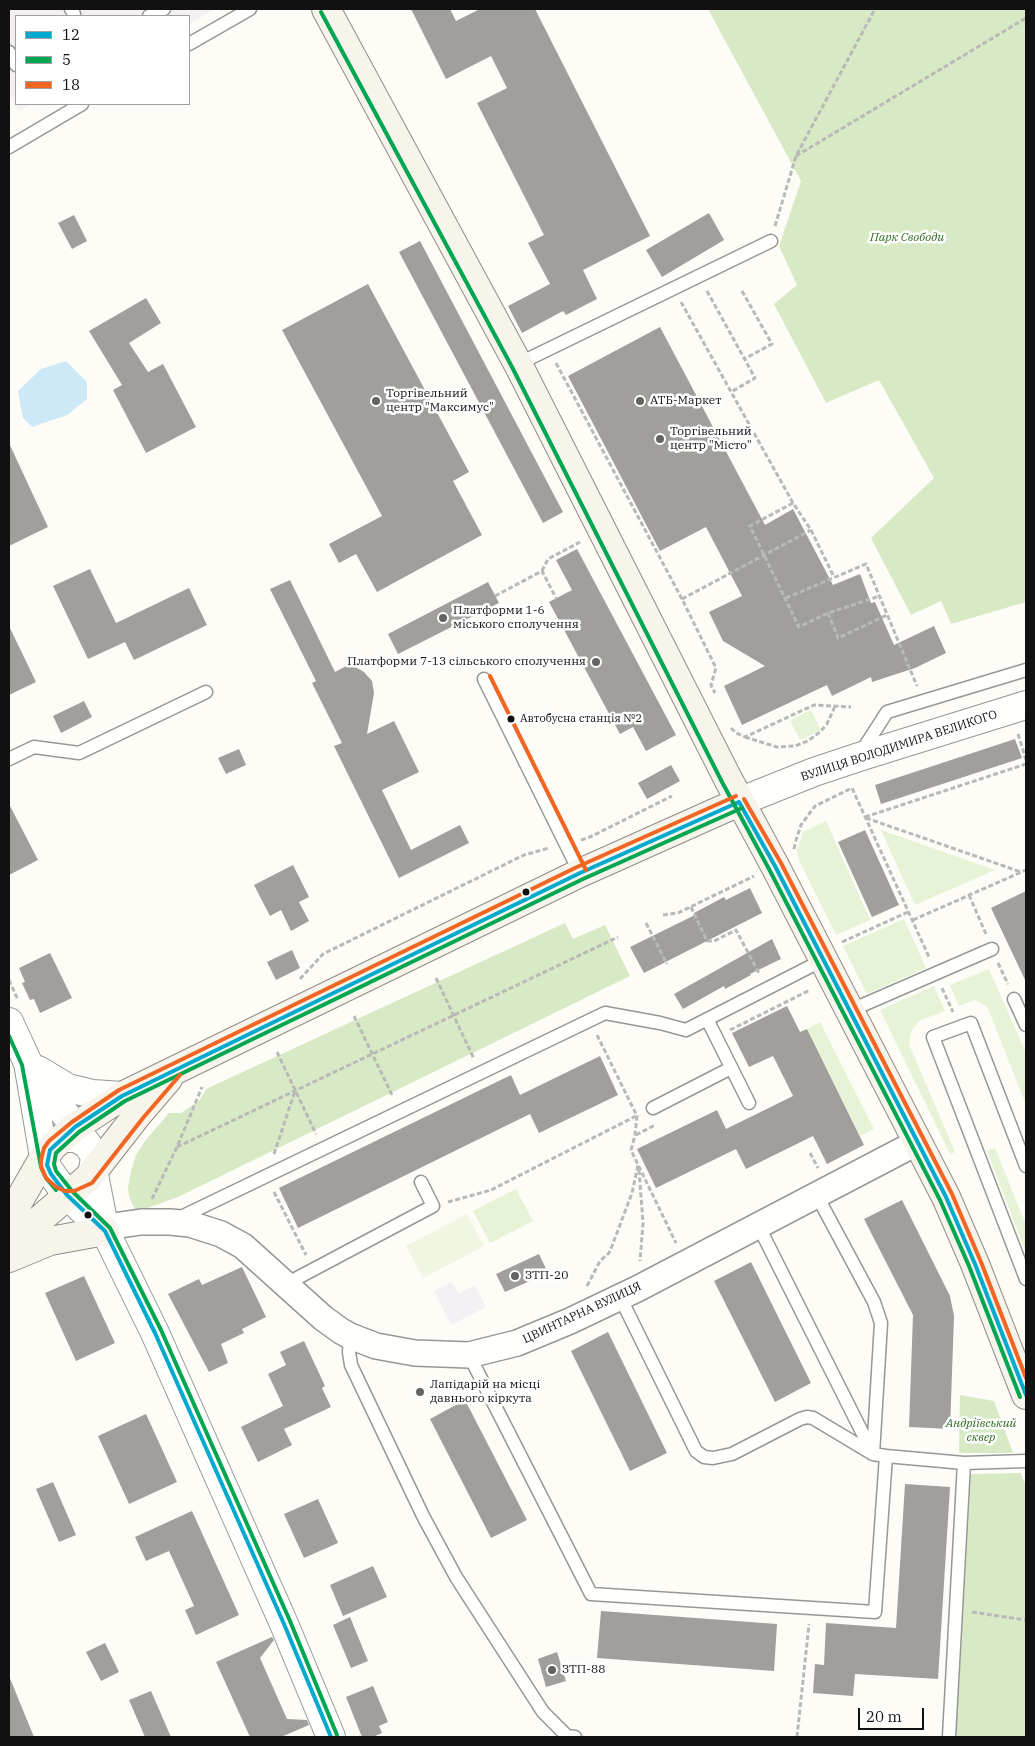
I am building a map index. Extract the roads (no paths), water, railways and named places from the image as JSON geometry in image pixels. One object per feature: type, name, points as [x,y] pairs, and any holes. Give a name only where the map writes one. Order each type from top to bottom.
[{"type":"main road","points":[[326,9],[518,364],[739,802],[775,866],[946,1197],[1019,1358],[1026,1395]]},
{"type":"main road","name":"ВУЛИЦЯ ВОЛОДИМИРА ВЕЛИКОГО","points":[[66,1161],[122,1096],[580,873],[739,802]]},
{"type":"main road","points":[[9,1218],[66,1161],[138,1114],[176,1070]]},
{"type":"main road","points":[[9,1246],[66,1161]]},
{"type":"main road","points":[[9,1258],[50,1241],[105,1231]]},
{"type":"street","name":"ВУЛИЦЯ ВОЛОДИМИРА ВЕЛИКОГО","points":[[739,802],[814,772],[1026,705]]},
{"type":"street","points":[[15,1014],[28,1063],[66,1161],[105,1231],[159,1341],[284,1624],[331,1737]]},
{"type":"street","points":[[28,1063],[68,1088],[93,1094],[122,1096]]},
{"type":"street","points":[[28,1063],[66,1161],[105,1231]]},
{"type":"street","name":"ЦВИНТАРНА ВУЛИЦЯ","points":[[105,1231],[120,1225],[141,1222],[170,1222],[190,1224],[221,1234],[243,1246],[329,1322],[350,1336],[376,1346],[415,1353],[469,1355],[517,1343],[570,1321],[629,1293],[918,1142]]},
{"type":"lane","points":[[152,15],[164,9]]},
{"type":"lane","points":[[190,43],[250,9]]},
{"type":"lane","points":[[9,52],[15,63]]},
{"type":"lane","points":[[9,147],[80,105]]},
{"type":"lane","points":[[518,364],[771,241]]},
{"type":"lane","points":[[859,757],[887,712],[1026,670]]},
{"type":"lane","points":[[484,679],[580,873]]},
{"type":"lane","points":[[9,759],[34,747],[79,753],[206,692]]},
{"type":"lane","points":[[849,1011],[992,949]]},
{"type":"lane","points":[[170,1222],[605,1013],[660,1023],[686,1030],[767,989],[821,957]]},
{"type":"lane","points":[[1014,999],[1026,1025]]},
{"type":"lane","points":[[707,1019],[749,1104]]},
{"type":"lane","points":[[1026,1166],[971,1023],[933,1038],[1026,1279]]},
{"type":"lane","points":[[653,1108],[731,1068]]},
{"type":"lane","points":[[286,1284],[433,1206],[421,1182]]},
{"type":"lane","points":[[816,1194],[874,1302],[881,1323],[873,1454]]},
{"type":"lane","points":[[758,1225],[873,1454]]},
{"type":"lane","points":[[629,1293],[696,1451],[704,1457],[714,1458],[732,1454],[807,1417],[813,1418],[873,1454],[964,1463],[1026,1461]]},
{"type":"lane","points":[[350,1336],[348,1352],[351,1365],[423,1516],[456,1577],[543,1712],[567,1736],[575,1737]]},
{"type":"lane","points":[[469,1355],[591,1594],[876,1612],[886,1456]]},
{"type":"lane","points":[[949,1737],[964,1463]]},
{"type":"water","points":[[66,361],[87,382],[87,399],[67,415],[32,427],[23,418],[18,391],[41,369]]},
{"type":"place","name":"Торгівельний центр \"Максимус\"","points":[[376,401]]},
{"type":"place","name":"АТБ-Маркет","points":[[640,401]]},
{"type":"place","name":"Торгівельний центр \"Місто\"","points":[[660,439]]},
{"type":"place","name":"Платформи 1-6 міського сполучення","points":[[443,618]]},
{"type":"place","name":"Платформи 7-13 сільського сполучення","points":[[596,662]]},
{"type":"place","name":"Автобусна станція №2","points":[[511,719]]},
{"type":"place","name":"ЗТП-20","points":[[515,1276]]},
{"type":"place","name":"Лапідарій на місці давнього кіркута","points":[[420,1392]]},
{"type":"place","name":"ЗТП-88","points":[[552,1670]]},
{"type":"park label","name":"Парк Свободи","points":[[907,238]]},
{"type":"park label","name":"Андріївський сквер","points":[[981,1431]]}]
